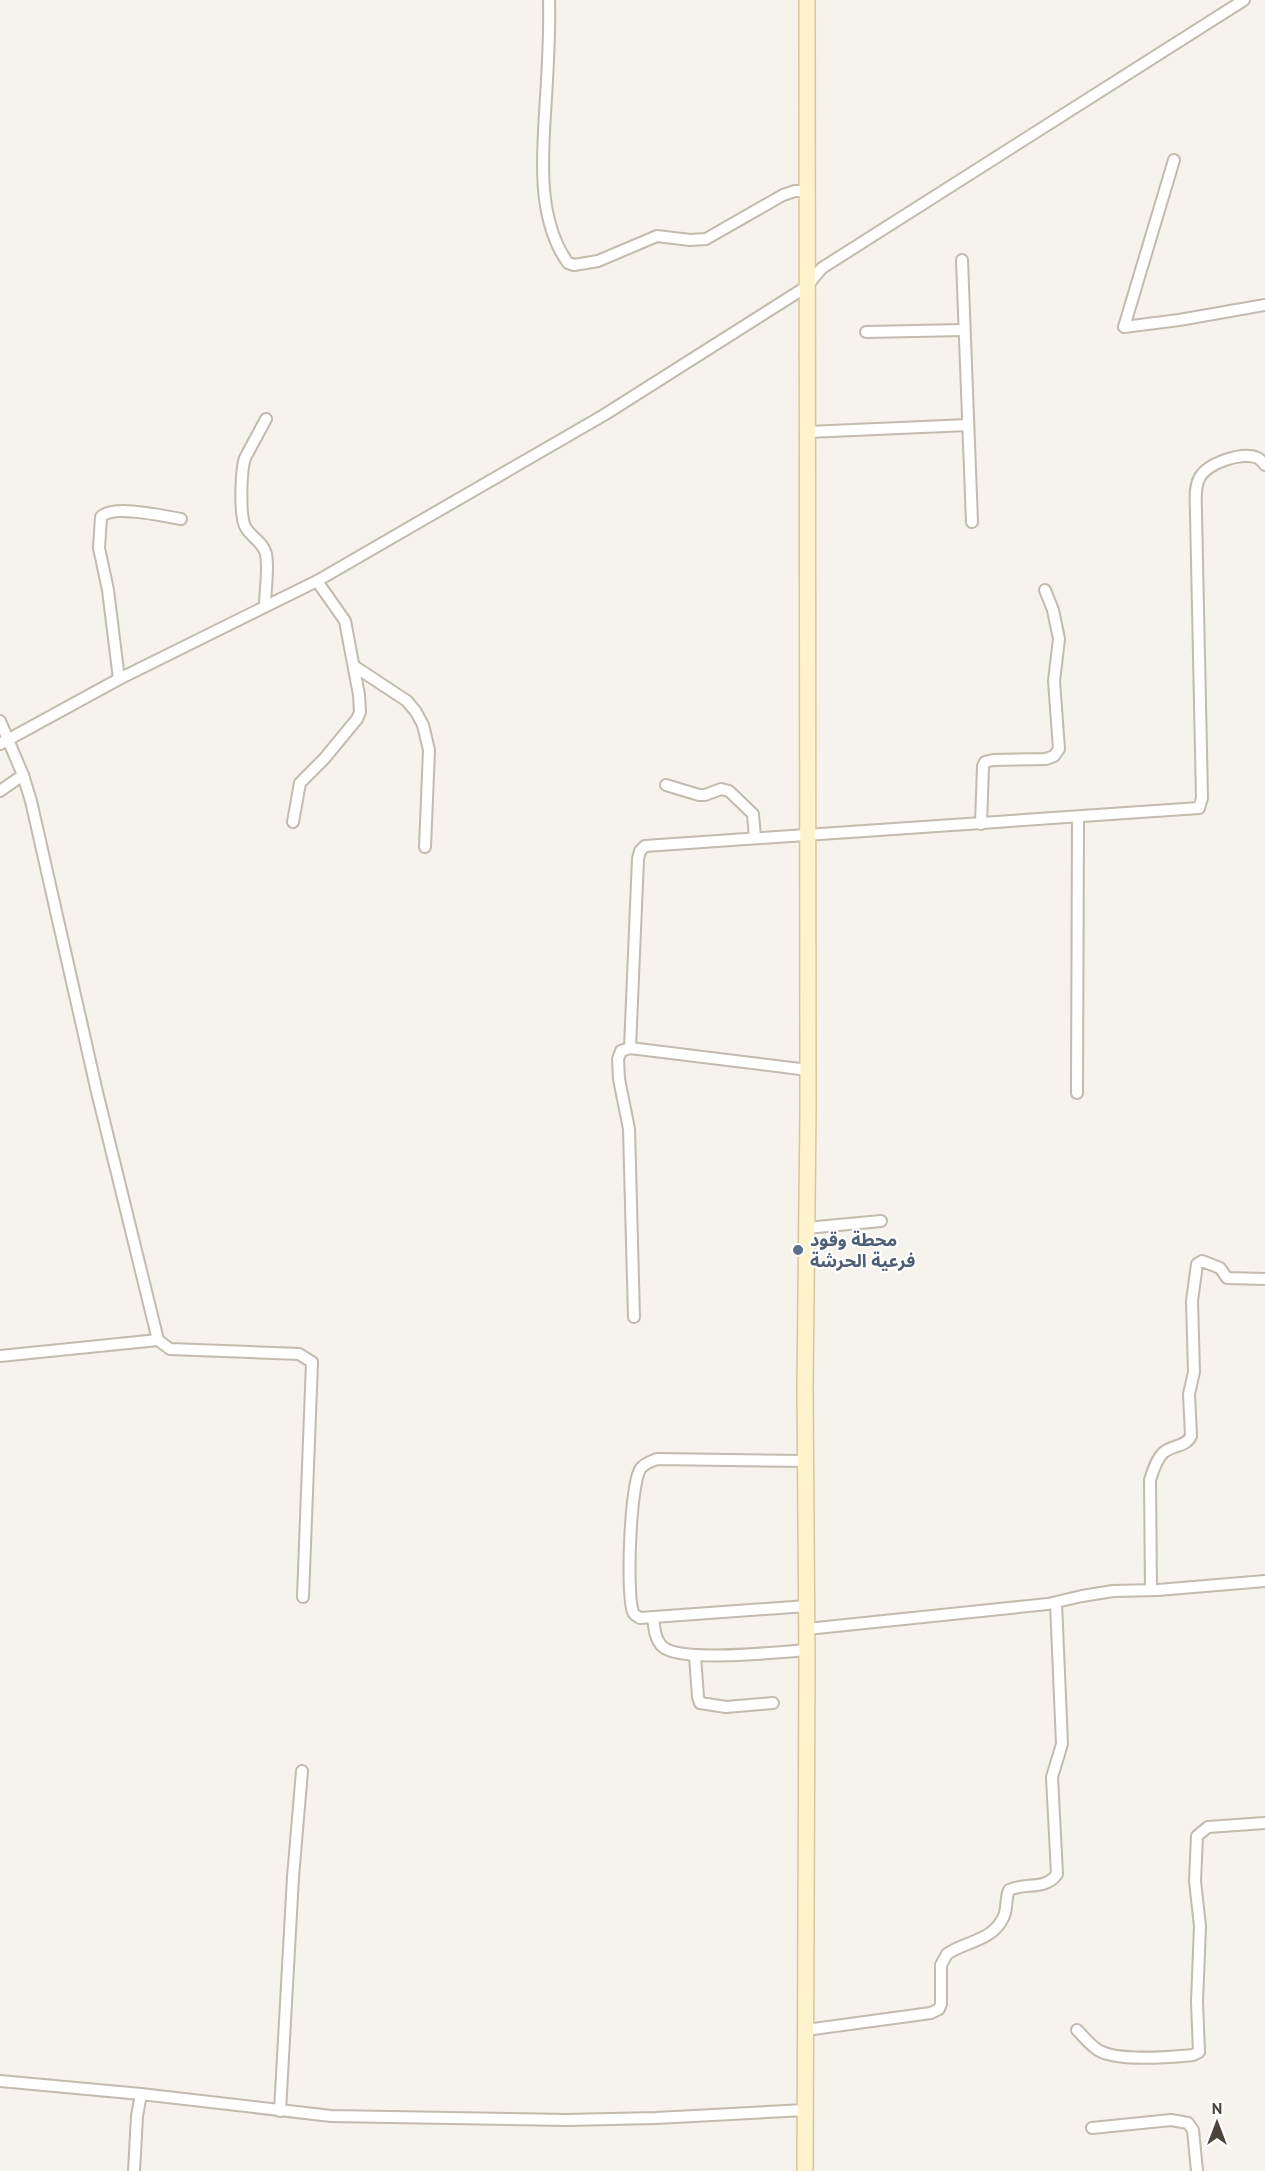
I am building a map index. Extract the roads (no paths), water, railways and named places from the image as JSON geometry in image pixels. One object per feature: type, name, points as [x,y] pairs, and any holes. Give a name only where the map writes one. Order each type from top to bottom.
[{"type":"street","points":[[549,0],[542,172],[553,231],[568,263],[574,265],[598,261],[657,236],[690,240],[706,239],[788,193],[807,190]]},
{"type":"street","points":[[805,2171],[808,1070],[807,0]]},
{"type":"street","points":[[4,742],[119,679],[317,581],[604,415],[806,287],[822,268],[1244,0]]},
{"type":"street","points":[[1174,159],[1124,327],[1234,312],[1265,305]]},
{"type":"street","points":[[962,260],[972,522]]},
{"type":"street","points":[[866,332],[963,330]]},
{"type":"street","points":[[265,606],[265,552],[261,543],[244,525],[242,490],[245,458],[266,419]]},
{"type":"street","points":[[808,432],[968,425]]},
{"type":"street","points":[[630,1048],[640,851],[649,844],[1195,810],[1201,805],[1196,513],[1198,482],[1208,469],[1229,458],[1246,456],[1258,458],[1265,465]]},
{"type":"street","points":[[119,679],[108,590],[99,548],[101,517],[107,512],[123,511],[181,519]]},
{"type":"street","points":[[293,822],[300,783],[324,759],[359,715],[359,695],[345,621],[317,581]]},
{"type":"street","points":[[981,824],[985,762],[1046,759],[1054,756],[1059,749],[1054,681],[1059,639],[1053,610],[1045,590]]},
{"type":"street","points":[[354,666],[407,701],[423,725],[429,750],[425,847]]},
{"type":"street","points":[[0,721],[4,742],[23,775],[31,801],[97,1092],[158,1340],[170,1349],[299,1354],[312,1362],[303,1597]]},
{"type":"street","points":[[0,791],[23,775]]},
{"type":"street","points":[[666,785],[699,795],[721,789],[729,790],[751,811],[754,818],[755,837]]},
{"type":"street","points":[[1077,1093],[1078,818]]},
{"type":"street","points":[[634,1317],[629,1129],[620,1090],[618,1069],[620,1053],[630,1048],[808,1070]]},
{"type":"street","points":[[806,1228],[881,1221]]},
{"type":"street","points":[[1151,1590],[1150,1480],[1163,1454],[1188,1442],[1191,1436],[1189,1394],[1194,1372],[1192,1301],[1197,1264],[1202,1261],[1220,1268],[1227,1278],[1265,1279]]},
{"type":"street","points":[[0,1356],[158,1340]]},
{"type":"street","points":[[806,1461],[657,1459],[650,1461],[642,1468],[632,1513],[630,1543],[631,1593],[634,1614],[640,1618],[807,1606]]},
{"type":"street","points":[[807,1629],[1056,1603],[1113,1591],[1265,1581]]},
{"type":"street","points":[[806,2030],[931,2013],[939,2009],[941,1965],[947,1954],[986,1936],[995,1929],[1003,1918],[1009,1890],[1015,1887],[1046,1884],[1056,1874],[1052,1777],[1062,1744],[1056,1603]]},
{"type":"street","points":[[653,1617],[656,1637],[662,1647],[673,1653],[695,1656],[807,1650]]},
{"type":"street","points":[[695,1656],[700,1703],[726,1707],[772,1703]]},
{"type":"street","points":[[280,2111],[302,1771]]},
{"type":"street","points":[[1077,2030],[1098,2050],[1115,2055],[1148,2058],[1193,2055],[1198,2052],[1200,1926],[1195,1881],[1197,1836],[1208,1827],[1265,1823]]},
{"type":"street","points":[[0,2081],[141,2094],[331,2116],[567,2120],[805,2110]]},
{"type":"street","points":[[134,2171],[137,2116],[141,2094]]},
{"type":"street","points":[[1092,2128],[1171,2120],[1188,2123],[1193,2130],[1197,2171]]},
{"type":"place","name":"محطة وقود فرعية الحرشة","points":[[798,1250]]}]
